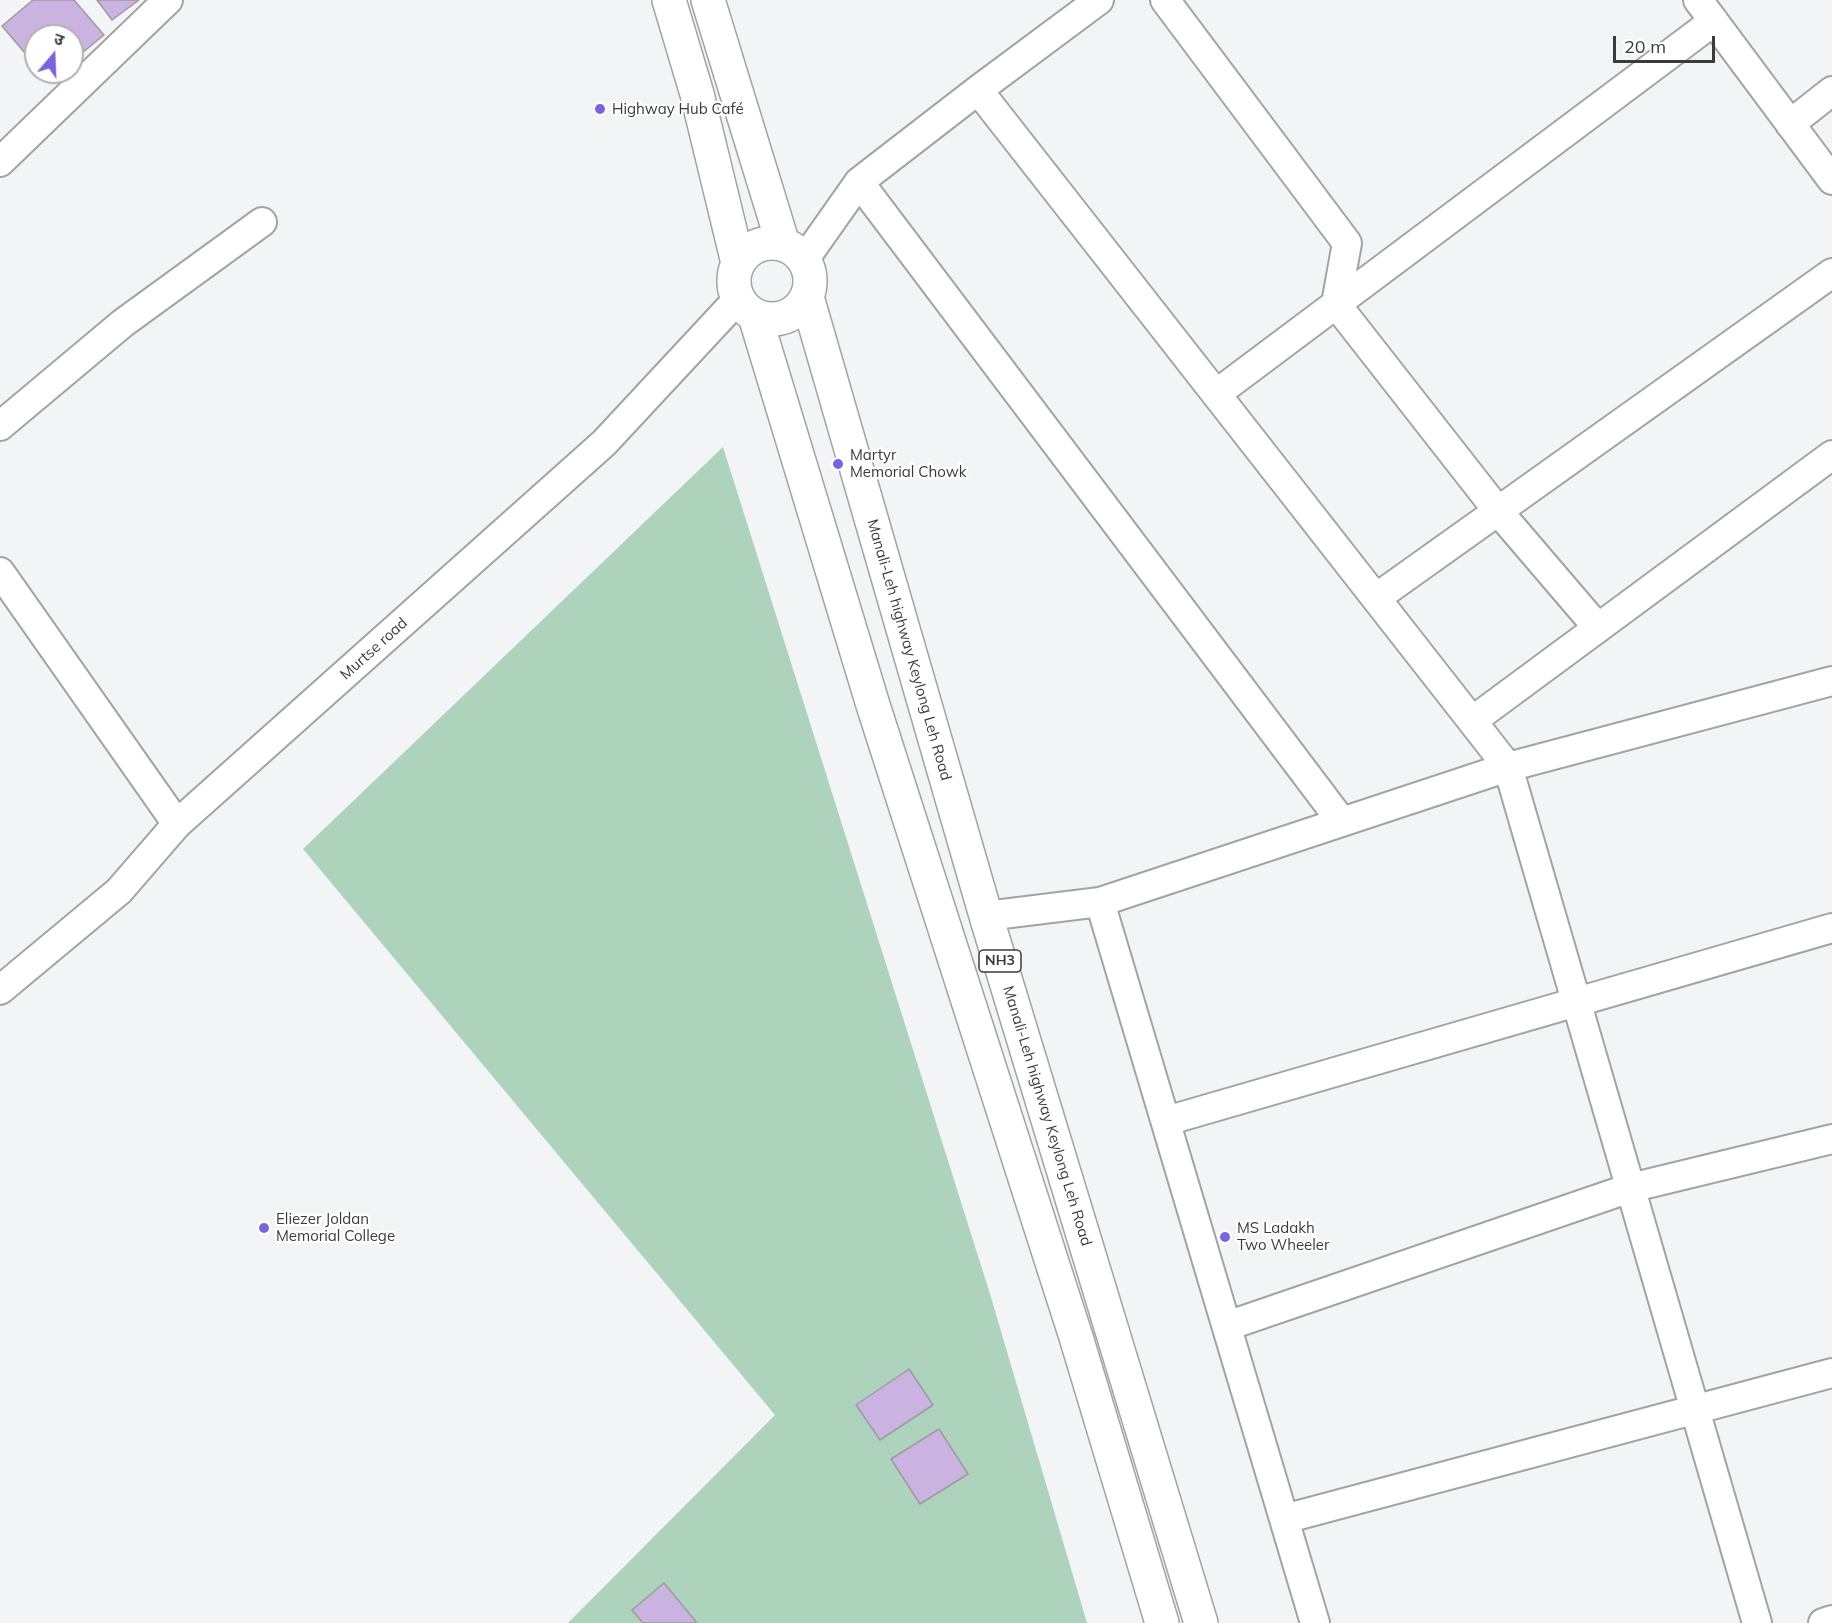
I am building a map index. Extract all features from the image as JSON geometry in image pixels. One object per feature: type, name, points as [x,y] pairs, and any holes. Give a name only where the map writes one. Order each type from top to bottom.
[{"type":"highway","name":"NH3","points":[[669,0],[697,94],[738,263],[734,275],[734,287],[747,307],[1076,1337],[1162,1623]]},
{"type":"highway","name":"NH3","points":[[708,0],[793,252],[809,271],[810,284],[807,297]]},
{"type":"highway","points":[[738,263],[746,253],[757,246],[770,243],[793,252]]},
{"type":"highway","points":[[747,307],[779,318],[791,315],[807,297]]},
{"type":"highway","name":"Manali-Leh highway Keylong Leh Road","points":[[807,297],[986,916],[1201,1623]]},
{"type":"street","points":[[0,162],[168,0]]},
{"type":"street","points":[[793,252],[859,182],[1099,0]]},
{"type":"street","points":[[1165,0],[1347,243],[1336,304],[1498,511],[1598,628]]},
{"type":"street","points":[[1216,394],[1336,304],[1706,10],[1832,180]]},
{"type":"street","points":[[978,90],[1508,767],[1757,1623]]},
{"type":"street","points":[[1790,124],[1832,91]]},
{"type":"street","points":[[859,182],[1342,822]]},
{"type":"street","points":[[0,426],[123,323],[262,222]]},
{"type":"street","points":[[1376,598],[1832,273]]},
{"type":"street","name":"Murtse road","points":[[0,990],[119,891],[177,824],[604,443],[747,307]]},
{"type":"street","points":[[1472,721],[1832,455]]},
{"type":"street","points":[[0,572],[177,824]]},
{"type":"street","points":[[986,916],[1101,902],[1508,767],[1832,681]]},
{"type":"street","points":[[1101,902],[1315,1623]]},
{"type":"street","points":[[1166,1121],[1832,928]]},
{"type":"street","points":[[1227,1326],[1630,1188],[1832,1139]]},
{"type":"street","points":[[1284,1519],[1832,1373]]},
{"type":"street","points":[[1823,1623],[1832,1620]]},
{"type":"green space","points":[[723,447],[990,1294],[1087,1623],[568,1623],[775,1415],[303,849]]},
{"type":"building","points":[[33,0],[74,0],[104,35],[84,51],[84,24],[24,24],[24,52],[2,26]]},
{"type":"building","points":[[97,0],[139,0],[112,20]]},
{"type":"building","points":[[909,1369],[933,1405],[880,1440],[856,1405]]},
{"type":"building","points":[[939,1429],[968,1474],[920,1504],[891,1459]]},
{"type":"building","points":[[664,1583],[697,1623],[643,1623],[632,1610]]},
{"type":"place","name":"Highway Hub Café","points":[[600,109]]},
{"type":"place","name":"Martyr Memorial Chowk","points":[[838,464]]},
{"type":"place","name":"Eliezer Joldan Memorial College","points":[[264,1228]]},
{"type":"place","name":"MS Ladakh Two Wheeler","points":[[1225,1237]]}]
